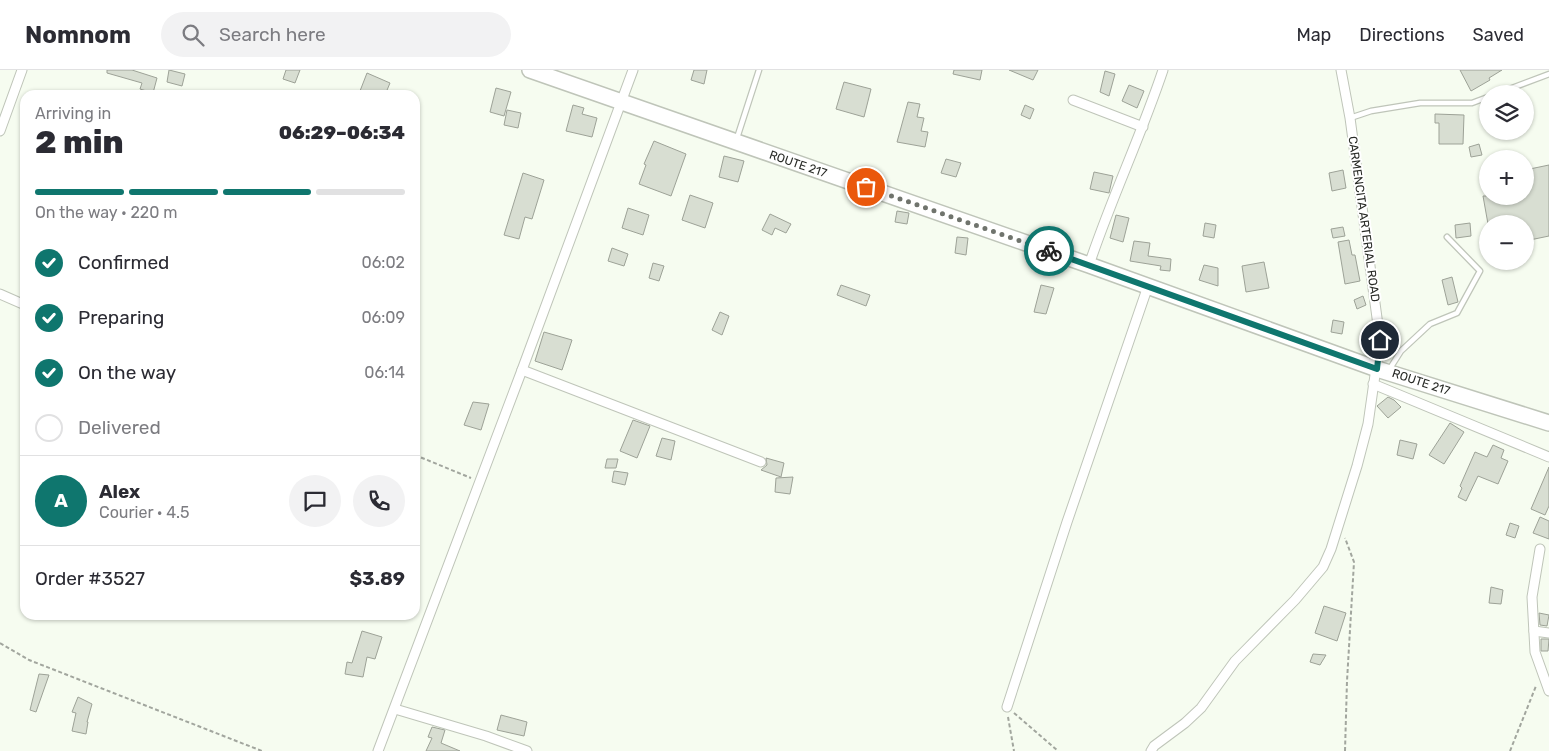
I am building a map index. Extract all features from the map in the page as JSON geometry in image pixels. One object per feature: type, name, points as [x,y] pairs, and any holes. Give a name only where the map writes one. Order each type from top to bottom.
[{"type":"main road","name":"ROUTE 217","points":[[530,70],[1090,265],[1383,370],[1549,423]]},
{"type":"street","points":[[0,131],[22,70]]},
{"type":"street","points":[[378,751],[633,70]]},
{"type":"street","points":[[1090,265],[1100,233],[1143,127],[1163,70]]},
{"type":"street","name":"CARMENCITA ARTERIAL ROAD","points":[[1151,751],[1154,746],[1185,723],[1201,708],[1235,661],[1317,575],[1326,561],[1339,525],[1368,424],[1373,384],[1383,370],[1350,118],[1341,70]]},
{"type":"street","points":[[1073,100],[1143,127]]},
{"type":"street","points":[[1007,707],[1067,522],[1148,286]]},
{"type":"street","points":[[0,294],[20,303]]},
{"type":"street","points":[[522,370],[761,462]]},
{"type":"street","points":[[1373,384],[1549,458]]},
{"type":"street","points":[[1540,549],[1532,597],[1535,652],[1549,691]]},
{"type":"street","points":[[1534,631],[1549,632]]},
{"type":"street","points":[[395,709],[486,736],[527,751]]},
{"type":"lane","points":[[736,142],[759,70]]},
{"type":"lane","points":[[1520,85],[1549,74]]},
{"type":"lane","points":[[1350,118],[1371,111],[1410,105],[1472,103],[1479,100]]},
{"type":"lane","points":[[1383,370],[1430,324],[1457,313],[1480,271],[1446,237]]},
{"type":"path","points":[[420,456],[480,482]]},
{"type":"path","points":[[1339,525],[1354,562],[1345,751]]},
{"type":"path","points":[[0,643],[29,660],[262,751]]},
{"type":"path","points":[[1510,751],[1542,672]]},
{"type":"path","points":[[1007,707],[1014,751]]},
{"type":"path","points":[[1007,707],[1058,751]]},
{"type":"building","points":[[107,70],[132,70],[157,78],[154,90],[143,90],[140,89],[142,83],[107,73]]},
{"type":"building","points":[[169,70],[185,74],[182,86],[167,82]]},
{"type":"building","points":[[286,70],[300,70],[295,83],[283,79]]},
{"type":"building","points":[[694,70],[707,70],[704,84],[691,80]]},
{"type":"building","points":[[954,70],[982,70],[980,80],[953,74]]},
{"type":"building","points":[[1009,70],[1038,70],[1033,80]]},
{"type":"building","points":[[1460,70],[1502,70],[1489,78],[1490,80],[1471,91]]},
{"type":"building","points":[[1105,71],[1115,74],[1109,96],[1100,92]]},
{"type":"building","points":[[367,73],[390,83],[387,90],[360,90]]},
{"type":"building","points":[[844,82],[871,89],[864,117],[836,109]]},
{"type":"building","points":[[1129,85],[1144,91],[1137,108],[1122,101]]},
{"type":"building","points":[[496,88],[511,92],[504,116],[490,112]]},
{"type":"building","points":[[908,102],[920,104],[917,117],[924,118],[921,131],[928,132],[925,147],[897,142]]},
{"type":"building","points":[[573,105],[584,108],[582,114],[597,118],[592,137],[566,131]]},
{"type":"building","points":[[1025,105],[1034,109],[1030,119],[1021,115]]},
{"type":"building","points":[[507,110],[521,113],[518,128],[504,125]]},
{"type":"building","points":[[1435,114],[1464,115],[1463,144],[1439,144],[1439,123],[1435,123]]},
{"type":"building","points":[[654,141],[686,154],[671,196],[639,184],[646,165],[644,164]]},
{"type":"building","points":[[1479,144],[1481,150],[1479,150],[1479,156],[1471,157],[1469,147]]},
{"type":"building","points":[[724,156],[744,161],[738,182],[719,177]]},
{"type":"building","points":[[946,159],[961,163],[956,177],[941,173]]},
{"type":"building","points":[[1549,165],[1549,236],[1534,239],[1534,215],[1486,215],[1485,205],[1534,205],[1534,168]]},
{"type":"building","points":[[1343,170],[1346,188],[1332,191],[1329,173]]},
{"type":"building","points":[[1094,172],[1113,176],[1109,193],[1090,189]]},
{"type":"building","points":[[523,173],[544,180],[532,219],[525,217],[519,239],[504,235]]},
{"type":"building","points":[[690,195],[713,203],[705,228],[682,220]]},
{"type":"building","points":[[628,208],[649,215],[643,235],[622,228]]},
{"type":"building","points":[[897,211],[909,213],[907,224],[895,222]]},
{"type":"building","points":[[770,214],[791,224],[786,233],[775,228],[772,235],[762,230]]},
{"type":"building","points":[[1116,215],[1129,218],[1123,242],[1110,238]]},
{"type":"building","points":[[1205,223],[1216,225],[1214,238],[1203,236]]},
{"type":"building","points":[[1470,223],[1471,236],[1456,238],[1455,225]]},
{"type":"building","points":[[1343,227],[1345,236],[1333,238],[1331,229]]},
{"type":"building","points":[[957,237],[968,238],[966,255],[955,253]]},
{"type":"building","points":[[1349,240],[1352,255],[1355,255],[1360,281],[1345,284],[1338,242]]},
{"type":"building","points":[[1134,241],[1150,243],[1148,256],[1171,259],[1170,271],[1160,270],[1161,266],[1130,261]]},
{"type":"building","points":[[612,248],[628,254],[624,266],[608,261]]},
{"type":"building","points":[[1264,262],[1269,288],[1246,292],[1242,266]]},
{"type":"building","points":[[653,263],[664,266],[659,281],[649,278]]},
{"type":"building","points":[[1204,265],[1218,268],[1218,286],[1199,280]]},
{"type":"building","points":[[1452,277],[1458,302],[1448,305],[1442,280]]},
{"type":"building","points":[[841,285],[870,295],[866,306],[837,295]]},
{"type":"building","points":[[1041,285],[1054,288],[1046,314],[1034,312]]},
{"type":"building","points":[[1363,296],[1366,305],[1357,309],[1354,300]]},
{"type":"building","points":[[720,312],[729,316],[722,335],[712,330]]},
{"type":"building","points":[[1333,320],[1344,322],[1342,334],[1331,332]]},
{"type":"building","points":[[544,332],[572,340],[562,370],[535,361]]},
{"type":"building","points":[[1388,397],[1401,407],[1388,418],[1377,406]]},
{"type":"building","points":[[473,402],[489,404],[481,430],[464,425]]},
{"type":"building","points":[[633,420],[650,426],[637,458],[620,451]]},
{"type":"building","points":[[1450,423],[1464,432],[1444,464],[1429,455]]},
{"type":"building","points":[[662,438],[675,441],[671,460],[656,456]]},
{"type":"building","points":[[1400,440],[1417,444],[1413,459],[1397,455]]},
{"type":"building","points":[[1493,445],[1504,450],[1501,458],[1508,461],[1498,484],[1478,476],[1466,501],[1458,497],[1462,488],[1460,486],[1475,452],[1487,457]]},
{"type":"building","points":[[766,458],[784,463],[781,477],[761,470],[767,465]]},
{"type":"building","points":[[607,459],[618,459],[616,468],[605,468]]},
{"type":"building","points":[[1549,467],[1549,506],[1545,515],[1531,509]]},
{"type":"building","points":[[614,471],[628,473],[625,485],[612,482]]},
{"type":"building","points":[[793,477],[790,494],[775,492],[776,478]]},
{"type":"building","points":[[1540,517],[1549,521],[1549,539],[1533,533]]},
{"type":"building","points":[[1510,523],[1519,526],[1515,538],[1506,535]]},
{"type":"building","points":[[1491,587],[1503,590],[1501,604],[1489,603]]},
{"type":"building","points":[[1324,606],[1346,613],[1337,641],[1315,633]]},
{"type":"building","points":[[1539,613],[1549,615],[1547,626],[1540,625]]},
{"type":"building","points":[[362,631],[382,637],[375,659],[367,657],[363,677],[345,674],[347,662],[352,663]]},
{"type":"building","points":[[1541,639],[1549,639],[1548,651],[1541,651]]},
{"type":"building","points":[[1313,654],[1326,655],[1320,665],[1310,662]]},
{"type":"building","points":[[39,674],[49,675],[36,712],[30,710]]},
{"type":"building","points":[[78,697],[92,704],[86,734],[72,731],[76,713],[72,712]]},
{"type":"building","points":[[501,715],[527,722],[524,736],[497,730]]},
{"type":"building","points":[[432,727],[445,730],[441,743],[460,751],[426,751],[432,738],[428,737]]},
{"type":"way so far","points":[[866,187],[1049,251]]},
{"type":"route","points":[[1049,251],[1377,369],[1380,340]]}]
